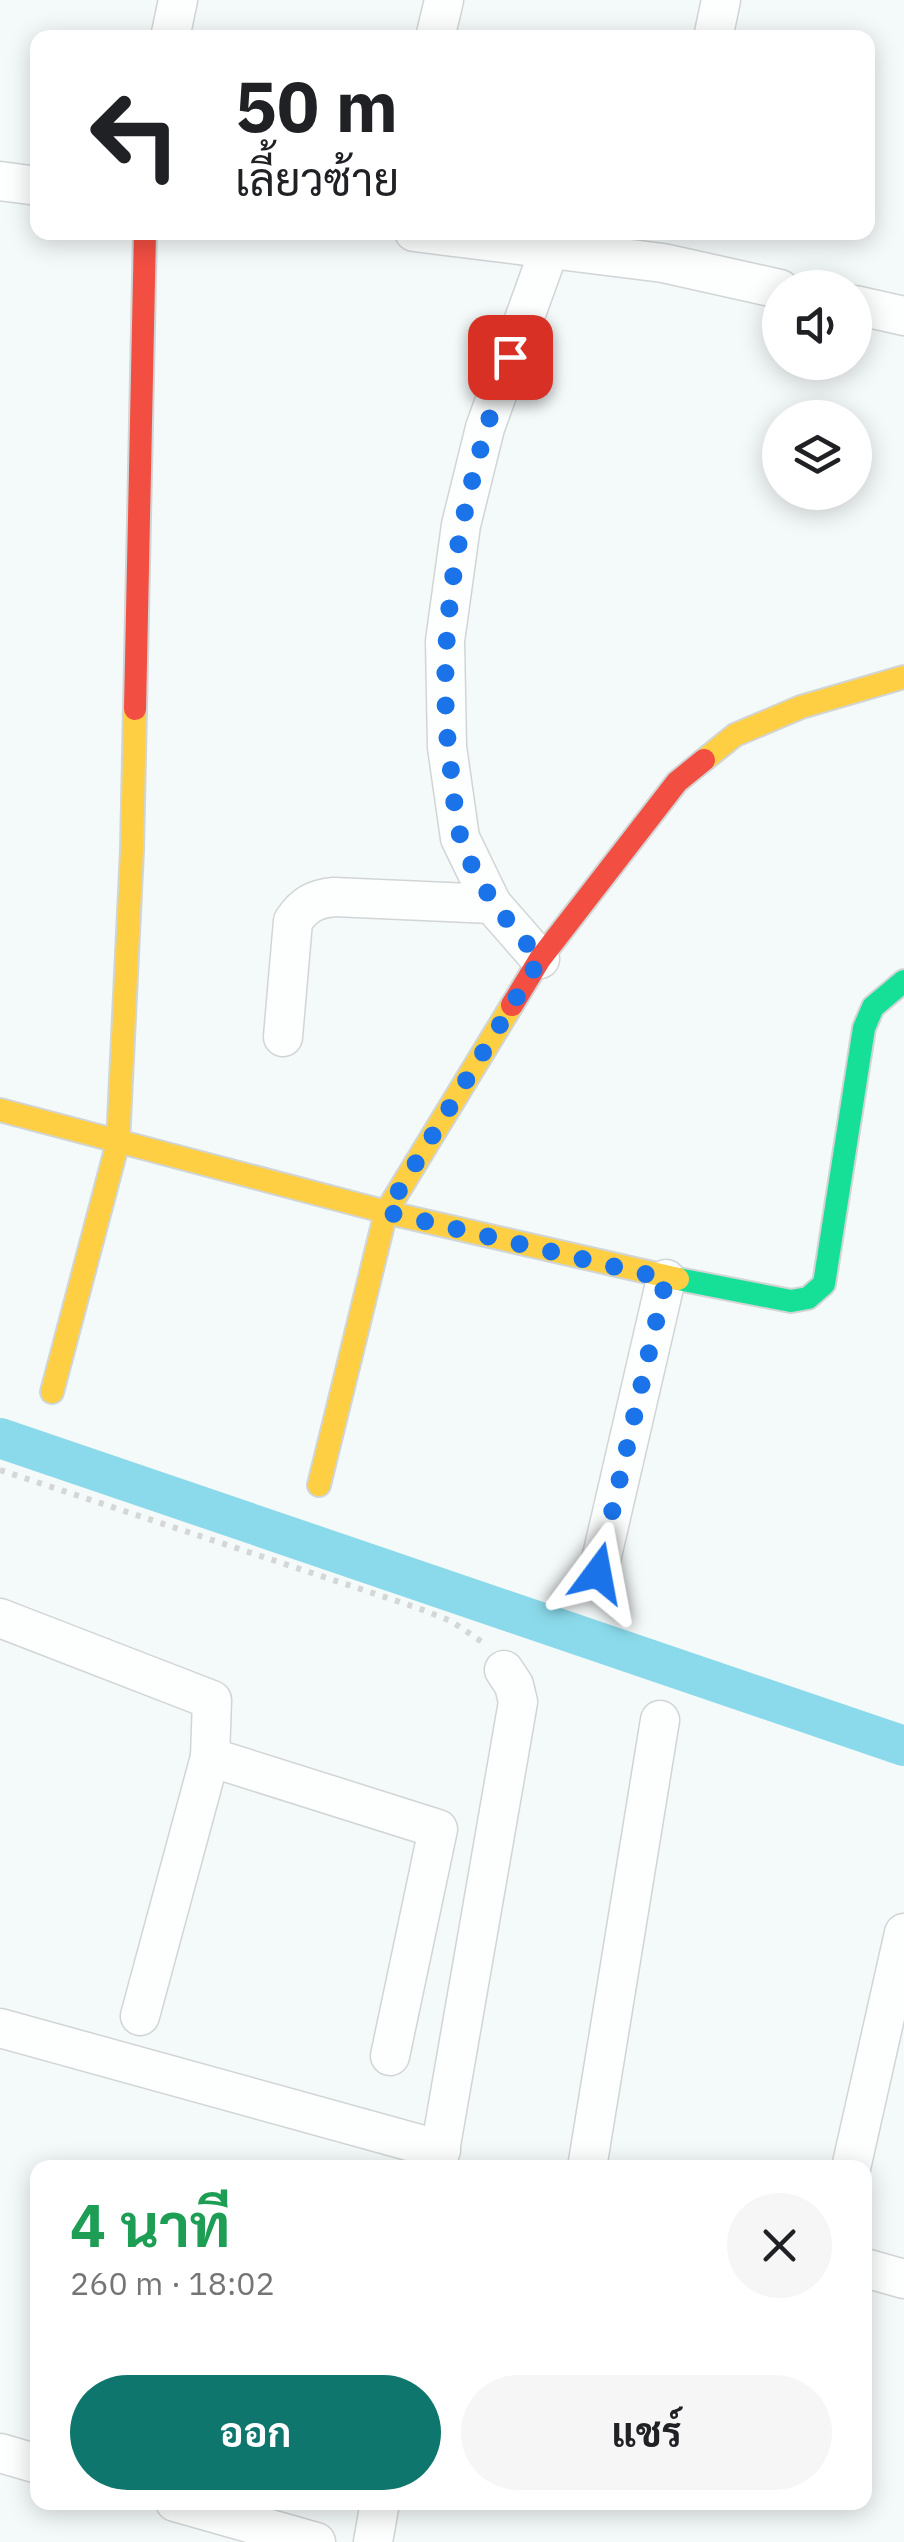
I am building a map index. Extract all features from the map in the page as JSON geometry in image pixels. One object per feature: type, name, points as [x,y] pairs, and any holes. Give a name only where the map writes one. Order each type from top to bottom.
[{"type":"street","points":[[172,30],[178,0]]},
{"type":"street","points":[[437,30],[444,0]]},
{"type":"street","points":[[715,30],[722,0]]},
{"type":"street","points":[[0,181],[30,185]]},
{"type":"street","points":[[52,1392],[118,1142],[132,850],[145,240]]},
{"type":"street","points":[[474,240],[548,250],[666,248],[762,283]]},
{"type":"street","points":[[540,959],[492,904],[460,838],[447,747],[445,640],[461,525],[485,428],[548,250]]},
{"type":"street","points":[[872,309],[904,316]]},
{"type":"street","points":[[319,1485],[386,1212],[540,959],[677,782],[735,736],[800,707],[904,677]]},
{"type":"street","points":[[282,1037],[293,922],[302,908],[318,899],[334,898],[492,904]]},
{"type":"street","points":[[0,1110],[386,1212],[666,1279],[791,1302],[808,1298],[824,1284],[864,1028],[874,1007],[904,980]]},
{"type":"street","points":[[598,1573],[666,1279]]},
{"type":"street","points":[[1,1624],[212,1700],[210,1757],[140,2016]]},
{"type":"street","points":[[0,2028],[439,2159],[518,1702],[514,1684],[504,1670]]},
{"type":"street","points":[[587,2160],[660,1720]]},
{"type":"street","points":[[210,1757],[438,1829],[390,2056]]},
{"type":"street","points":[[854,2160],[904,1933]]},
{"type":"street","points":[[872,2270],[904,2279]]},
{"type":"street","points":[[0,2453],[30,2462]]},
{"type":"street","points":[[203,2510],[316,2542]]},
{"type":"street","points":[[374,2542],[379,2510]]},
{"type":"path","points":[[0,1470],[451,1621],[482,1642],[504,1670]]},
{"type":"waterway","points":[[0,1438],[904,1746]]},
{"type":"traffic: fast","points":[[678,1279],[791,1301],[808,1298],[824,1284],[864,1028],[873,1007],[904,981]]},
{"type":"traffic: slow","points":[[704,760],[735,735],[801,707],[904,677]]},
{"type":"traffic: slow","points":[[52,1392],[118,1142],[135,709]]},
{"type":"traffic: slow","points":[[319,1485],[386,1212],[512,1005]]},
{"type":"traffic: slow","points":[[0,1110],[394,1214],[678,1279]]},
{"type":"traffic: jam","points":[[135,709],[145,240]]},
{"type":"traffic: jam","points":[[512,1005],[540,959],[677,782],[704,760]]},
{"type":"route","points":[[510,357],[485,428],[461,525],[445,640],[447,747],[460,838],[492,904],[540,959],[386,1212],[666,1279],[598,1573]]}]
